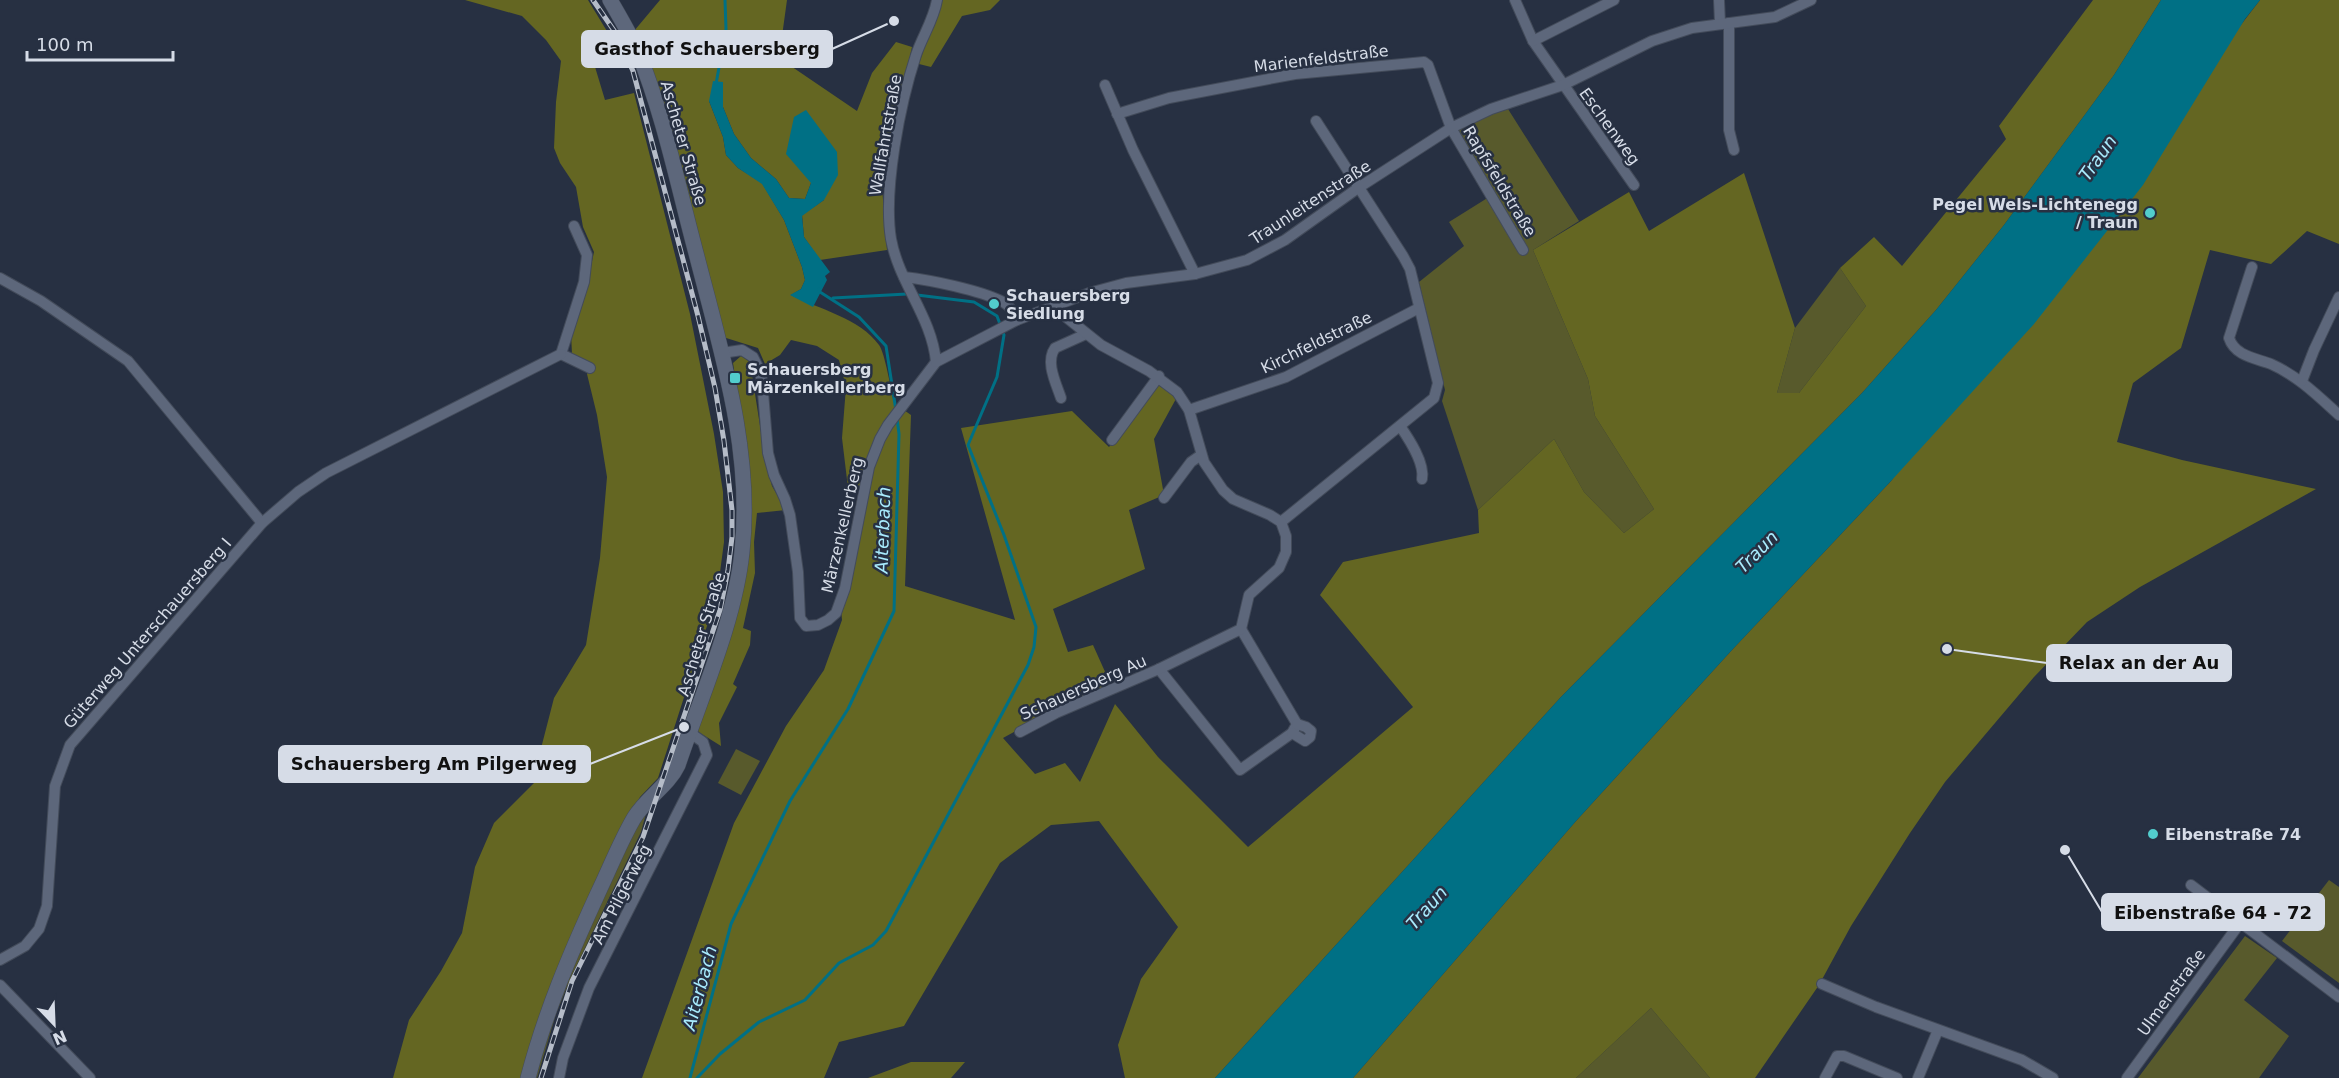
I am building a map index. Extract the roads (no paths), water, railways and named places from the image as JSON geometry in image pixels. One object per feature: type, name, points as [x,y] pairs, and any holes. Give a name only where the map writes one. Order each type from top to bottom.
[{"type":"main road","name":"Ascheter Straße","points":[[528,1078],[541,1032],[575,943],[634,819],[653,793],[674,775],[734,601],[744,537],[744,473],[722,353],[654,99],[637,50],[610,0]]},
{"type":"street","name":"Wallfahrtstraße","points":[[936,362],[934,342],[896,260],[887,209],[903,109],[916,56],[937,0]]},
{"type":"street","name":"Eschenweg","points":[[1515,0],[1533,41],[1634,184]]},
{"type":"street","points":[[1533,41],[1614,0]]},
{"type":"street","points":[[1719,0],[1724,23],[1730,130],[1734,150]]},
{"type":"street","name":"Traunleitenstraße","points":[[888,425],[936,362],[1014,322],[1089,293],[1126,283],[1195,274],[1226,267],[1265,252],[1450,128],[1491,109],[1563,85],[1652,41],[1692,28],[1775,17],[1811,0]]},
{"type":"street","name":"Marienfeldstraße","points":[[1117,114],[1169,98],[1295,74],[1424,62],[1428,65],[1450,128]]},
{"type":"street","points":[[1105,85],[1133,150],[1195,274]]},
{"type":"street","points":[[1281,522],[1434,398],[1438,383],[1410,269],[1316,121]]},
{"type":"street","name":"Rapfsfeldstraße","points":[[1450,128],[1523,250]]},
{"type":"street","points":[[574,226],[587,255],[584,282],[559,355],[590,368]]},
{"type":"street","points":[[2252,267],[2229,338],[2232,346],[2236,351],[2273,365],[2302,381],[2339,415]]},
{"type":"street","points":[[0,278],[41,301],[128,361],[262,523]]},
{"type":"street","points":[[906,281],[972,291],[1004,302],[1011,308],[1014,322]]},
{"type":"street","points":[[2302,381],[2339,297]]},
{"type":"street","points":[[1057,305],[1060,311],[1086,334],[1114,353],[1159,376],[1177,392],[1189,410],[1201,455],[1208,470],[1228,495],[1281,522],[1286,536],[1286,552],[1279,568],[1249,595],[1241,629]]},
{"type":"street","name":"Kirchfeldstraße","points":[[1189,410],[1286,377],[1419,308]]},
{"type":"street","points":[[1061,398],[1051,366],[1052,351],[1086,334]]},
{"type":"street","name":"Märzenkellerberg","points":[[722,353],[742,350],[753,357],[758,367],[762,380],[768,453],[774,475],[790,514],[798,572],[800,618],[806,626],[818,625],[836,613],[845,588],[869,468],[879,439],[888,425]]},
{"type":"street","name":"Güterweg Unterschauersberg I","points":[[0,960],[25,946],[39,929],[47,906],[55,786],[70,745],[262,523],[298,492],[326,473],[559,355]]},
{"type":"street","points":[[1112,440],[1159,376]]},
{"type":"street","points":[[1400,426],[1408,436],[1423,472],[1422,479]]},
{"type":"street","points":[[1164,498],[1191,462],[1201,455]]},
{"type":"street","name":"Schauersberg Au","points":[[1020,732],[1056,712],[1159,669],[1241,629],[1295,729],[1240,770],[1159,669]]},
{"type":"street","name":"Am Pilgerweg","points":[[559,1078],[563,1058],[589,988],[707,755],[703,742],[690,732]]},
{"type":"street","points":[[2191,885],[2339,997]]},
{"type":"street","name":"Ulmenstraße","points":[[2127,1078],[2240,923]]},
{"type":"street","points":[[1822,984],[1876,1008],[2022,1060],[2054,1078]]},
{"type":"street","points":[[0,985],[90,1078]]},
{"type":"street","points":[[1918,1078],[1938,1030]]},
{"type":"street","points":[[1824,1078],[1837,1056],[1844,1056],[1898,1078]]},
{"type":"water","name":"Traun","points":[[2161,0],[2260,0],[2245,19],[2143,185],[2034,324],[1576,821],[1353,1078],[1215,1078],[1560,698],[1862,393],[1936,310],[2004,225],[2114,75]]},
{"type":"water","points":[[713,81],[723,82],[723,107],[734,134],[751,158],[776,179],[789,198],[805,199],[811,183],[786,154],[794,117],[806,110],[837,152],[838,175],[824,200],[802,216],[804,237],[830,272],[825,276],[827,280],[813,307],[790,295],[801,289],[805,280],[784,220],[762,184],[738,168],[726,155],[723,137],[709,101]]},
{"type":"waterway","name":"Aiterbach","points":[[716,84],[726,29],[725,0]]},
{"type":"waterway","name":"Aiterbach","points":[[819,289],[820,292],[859,317],[886,346],[896,411]]},
{"type":"waterway","points":[[833,298],[907,294]]},
{"type":"waterway","points":[[697,1078],[720,1054],[759,1022],[805,1000],[839,963],[873,945],[886,931],[1028,665],[1034,647],[1036,627],[1004,535],[968,445],[997,377],[1004,335],[997,316],[974,302],[917,295]]},
{"type":"waterway","name":"Aiterbach","points":[[690,1078],[731,924],[790,801],[848,709],[894,611],[899,434],[897,418]]},
{"type":"railway","points":[[541,1078],[572,981],[643,837],[720,610],[732,537],[732,510],[724,441],[715,388],[698,316],[633,71],[615,32],[593,0]]},
{"type":"place","name":"Gasthof Schauersberg","points":[[894,21]]},
{"type":"place","name":"Pegel Wels-Lichtenegg / Traun","points":[[2150,213]]},
{"type":"place","name":"Schauersberg Siedlung","points":[[994,304]]},
{"type":"place","name":"Schauersberg Märzenkellerberg","points":[[735,378]]},
{"type":"place","name":"Relax an der Au","points":[[1947,649]]},
{"type":"place","name":"Schauersberg Am Pilgerweg","points":[[684,727]]},
{"type":"place","name":"Eibenstraße 74","points":[[2153,834]]},
{"type":"place","name":"Eibenstraße 64 - 72","points":[[2065,850]]}]
